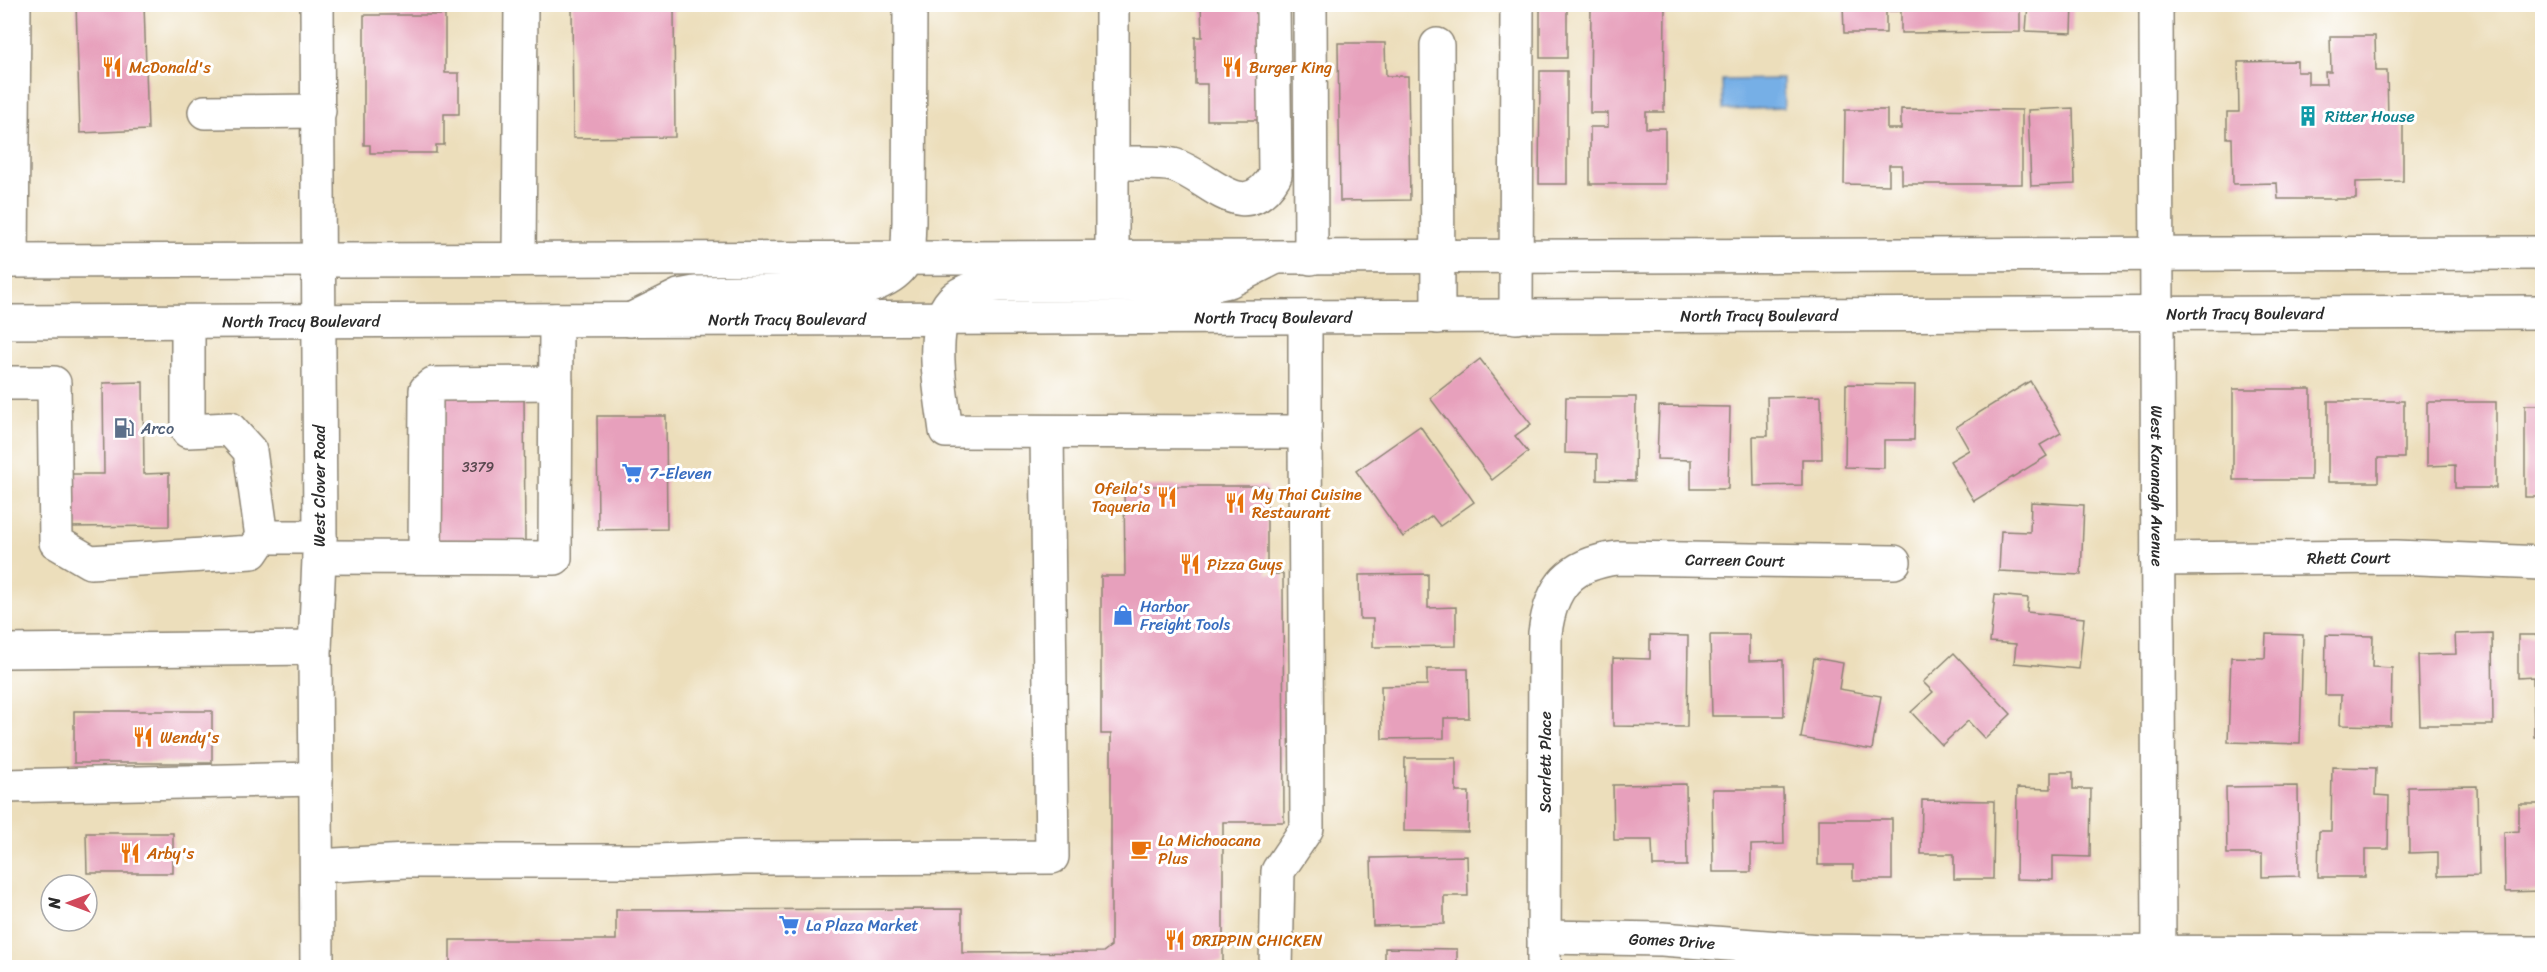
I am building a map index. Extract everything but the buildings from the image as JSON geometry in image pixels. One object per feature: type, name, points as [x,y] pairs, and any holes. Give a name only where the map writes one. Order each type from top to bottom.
[{"type":"main road","points":[[14,4],[8,261],[2542,253]]},
{"type":"main road","name":"West Clover Road","points":[[317,4],[320,547],[315,648],[317,968]]},
{"type":"main road","points":[[519,259],[521,4]]},
{"type":"main road","points":[[630,320],[679,296],[694,293],[859,290],[884,281],[906,259],[909,223],[910,4]]},
{"type":"main road","points":[[1112,4],[1112,259]]},
{"type":"main road","points":[[1112,163],[1172,165],[1223,195],[1242,199],[1258,195],[1268,187],[1275,175],[1273,4]]},
{"type":"main road","points":[[1310,4],[1311,258]]},
{"type":"main road","points":[[1516,316],[1517,4]]},
{"type":"main road","name":"West Kavanagh Avenue","points":[[2156,4],[2159,960]]},
{"type":"main road","points":[[1437,45],[1438,317]]},
{"type":"main road","points":[[205,112],[319,111]]},
{"type":"main road","points":[[1274,258],[1229,281],[1211,285],[984,286],[968,290],[955,298],[942,318],[938,355],[946,431],[1305,432]]},
{"type":"main road","name":"North Tracy Boulevard","points":[[4,322],[2156,314],[2534,309]]},
{"type":"main road","points":[[1276,968],[1278,871],[1307,828],[1305,317]]},
{"type":"main road","points":[[262,537],[320,547],[425,558],[555,558],[556,320]]},
{"type":"main road","points":[[4,383],[54,383],[56,542],[90,561],[252,552],[262,537],[250,451],[230,429],[189,431],[189,322]]},
{"type":"main road","points":[[425,558],[426,390],[433,384],[556,383]]},
{"type":"main road","points":[[316,866],[406,861],[1052,857],[1047,432]]},
{"type":"main road","name":"Carreen Court","points":[[1578,570],[1597,561],[1617,558],[1894,562]]},
{"type":"main road","name":"Rhett Court","points":[[2157,559],[2396,558],[2542,563]]},
{"type":"main road","name":"Scarlett Place","points":[[1544,952],[1545,633],[1547,614],[1553,596],[1564,581],[1578,570]]},
{"type":"main road","points":[[4,651],[315,648]]},
{"type":"main road","points":[[4,786],[316,779]]},
{"type":"main road","name":"Gomes Drive","points":[[1544,952],[1662,939],[1819,951],[2159,960],[2542,953]]},
{"type":"water","points":[[1783,79],[1784,108],[1723,110],[1722,80]]},
{"type":"place","name":"McDonald's","points":[[112,67]]},
{"type":"place","name":"Burger King","points":[[1232,67]]},
{"type":"place","name":"Ritter House","points":[[2308,116]]},
{"type":"place","name":"Arco","points":[[124,428]]},
{"type":"place","name":"7-Eleven","points":[[632,473]]},
{"type":"place","name":"Ofeila's Taqueria","points":[[1167,497]]},
{"type":"place","name":"My Thai Cuisine Restaurant","points":[[1235,503]]},
{"type":"place","name":"Pizza Guys","points":[[1190,564]]},
{"type":"place","name":"Harbor Freight Tools","points":[[1123,615]]},
{"type":"place","name":"Wendy's","points":[[143,737]]},
{"type":"place","name":"La Michoacana Plus","points":[[1141,849]]},
{"type":"place","name":"Arby's","points":[[130,853]]},
{"type":"place","name":"La Plaza Market","points":[[789,925]]},
{"type":"place","name":"DRIPPIN CHICKEN","points":[[1175,940]]}]
